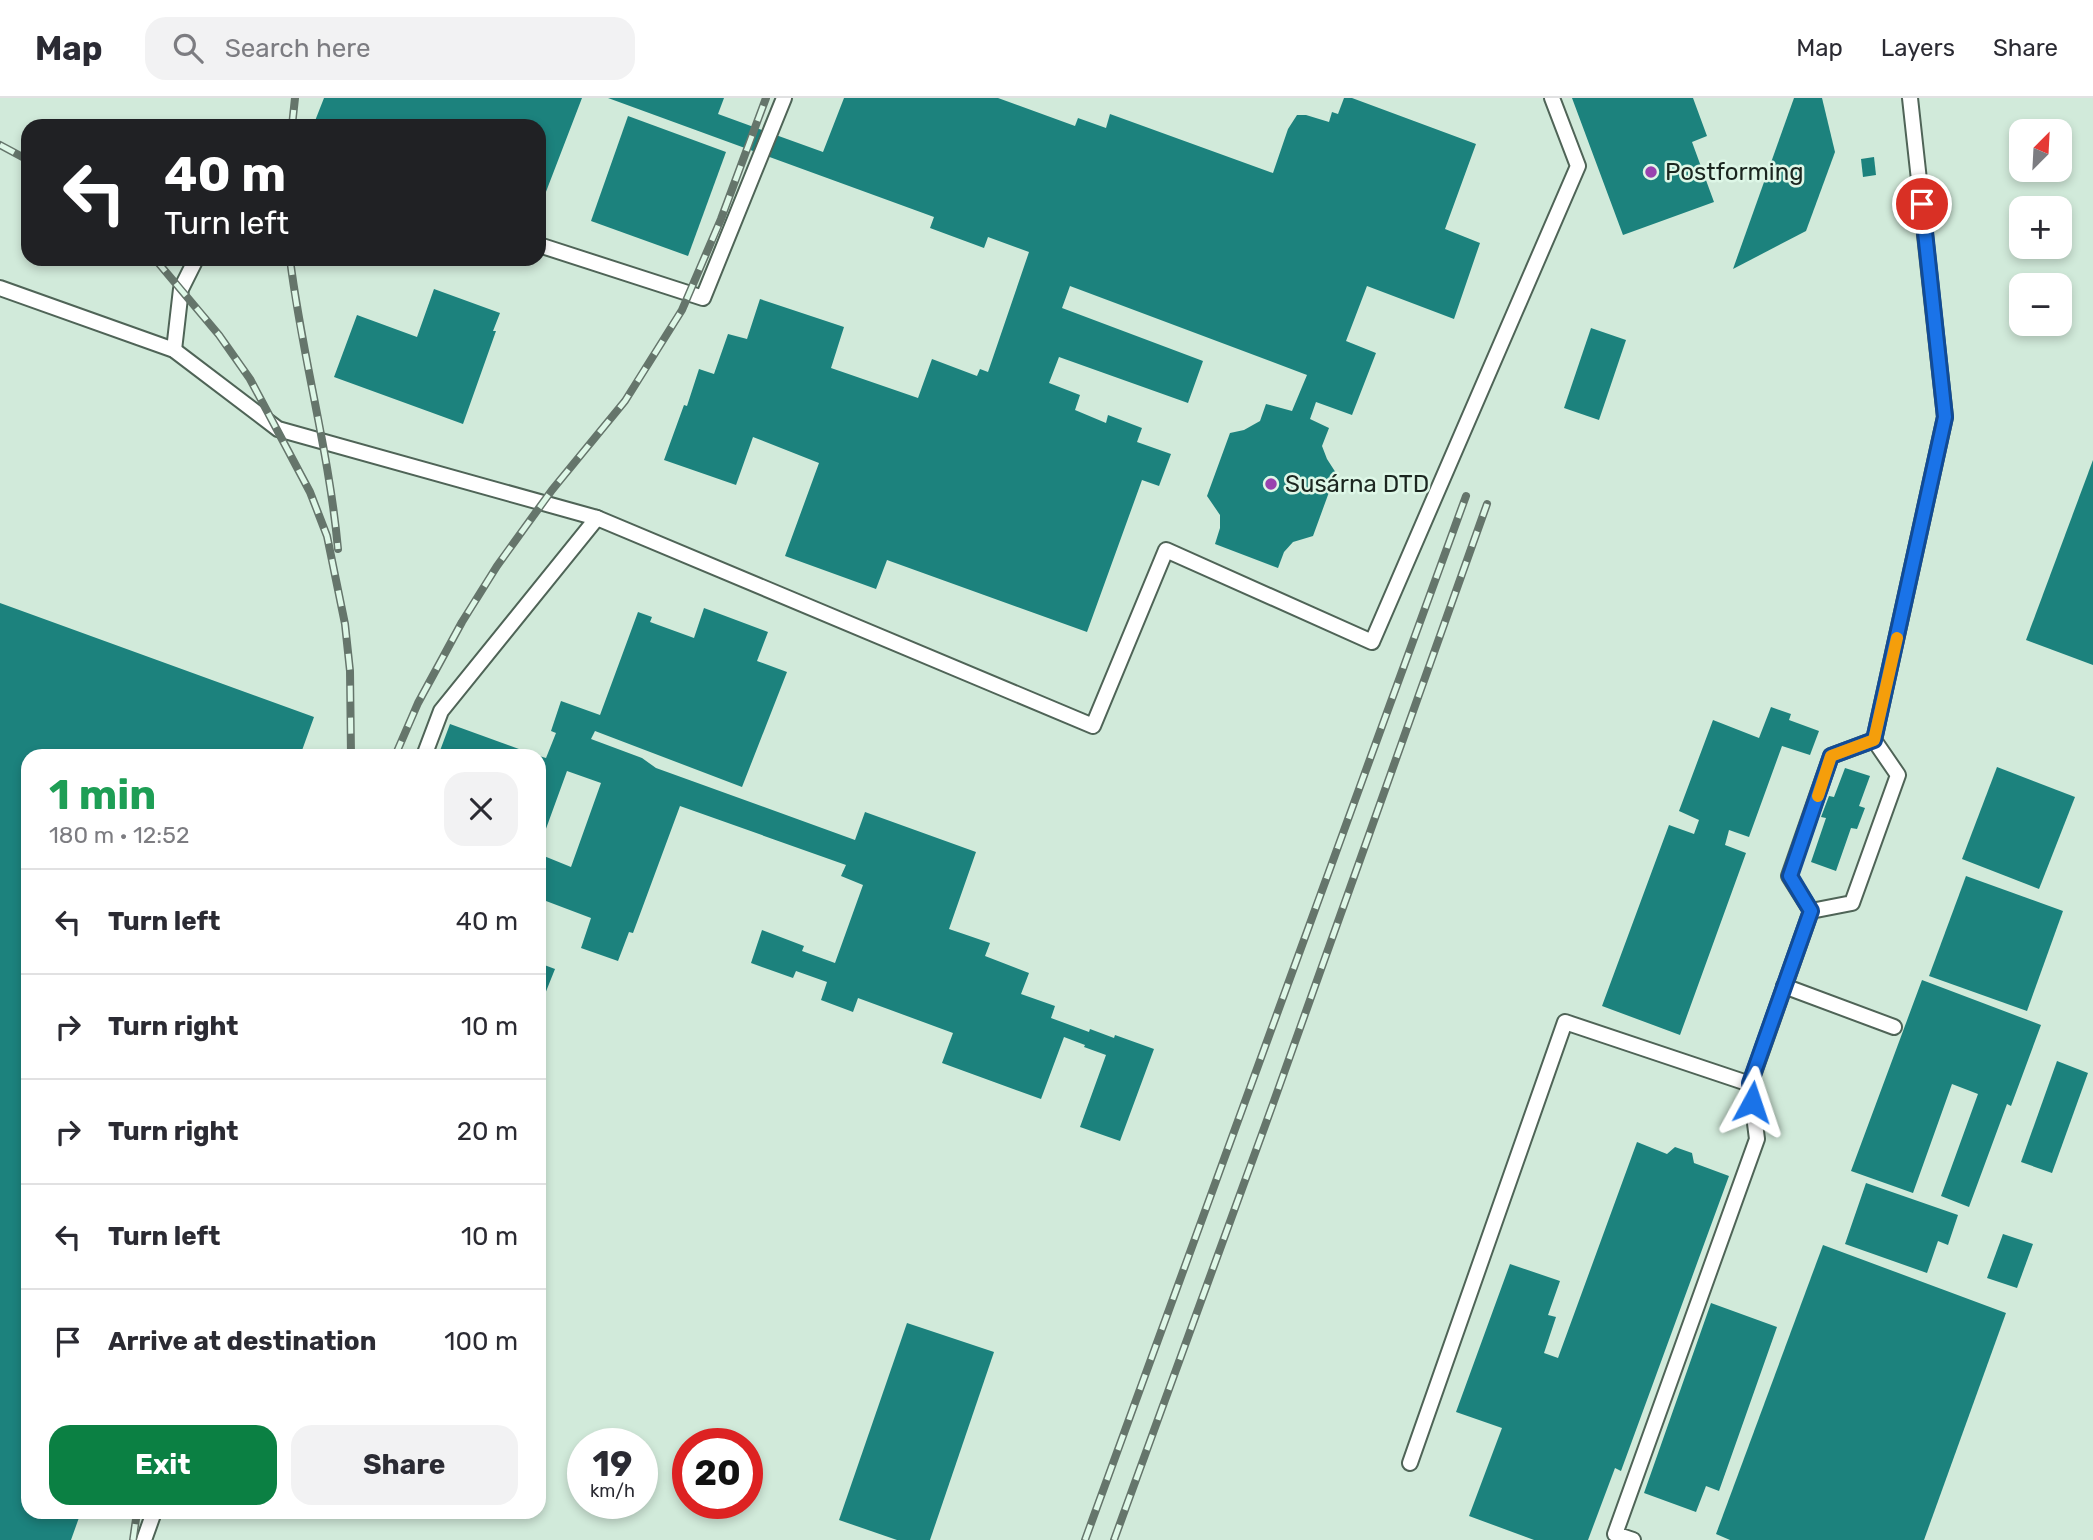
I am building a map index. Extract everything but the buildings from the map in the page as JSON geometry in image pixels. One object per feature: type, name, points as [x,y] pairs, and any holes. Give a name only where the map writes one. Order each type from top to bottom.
[{"type":"lane","points":[[546,247],[703,298],[784,98]]},
{"type":"lane","points":[[0,288],[174,350],[278,429],[597,518],[1093,726],[1166,550],[1372,642],[1578,166],[1552,98]]},
{"type":"lane","points":[[1811,911],[1852,903],[1898,775],[1874,740],[1945,417],[1910,98]]},
{"type":"lane","points":[[174,350],[181,289],[192,266]]},
{"type":"lane","points":[[427,749],[441,711],[597,518]]},
{"type":"lane","points":[[1811,911],[1790,876],[1831,756],[1874,740]]},
{"type":"lane","points":[[1633,1540],[1615,1534],[1757,1139],[1750,1083],[1811,911]]},
{"type":"lane","points":[[1784,986],[1894,1027]]},
{"type":"lane","points":[[1410,1463],[1564,1022],[1750,1083]]},
{"type":"lane","points":[[144,1540],[152,1519]]},
{"type":"railway","points":[[293,119],[295,98]]},
{"type":"railway","points":[[398,749],[418,703],[462,622],[497,566],[552,490],[625,401],[682,310],[721,219],[766,98]]},
{"type":"railway","points":[[0,145],[21,156]]},
{"type":"railway","points":[[161,266],[219,335],[250,379],[310,492],[327,536],[345,624],[350,671],[351,749]]},
{"type":"railway","points":[[291,266],[334,512],[338,549]]},
{"type":"railway","points":[[1085,1540],[1466,496]]},
{"type":"railway","points":[[1114,1540],[1487,504]]},
{"type":"railway","points":[[133,1540],[136,1519]]},
{"type":"slow traffic","points":[[1818,796],[1831,756],[1874,740],[1897,638]]},
{"type":"place","name":"Postforming","points":[[1651,172]]},
{"type":"place","name":"Susárna DTD","points":[[1271,484]]},
{"type":"route","points":[[1752,1102],[1750,1083],[1811,911],[1790,876],[1831,756],[1874,740],[1945,417],[1922,204]]}]
